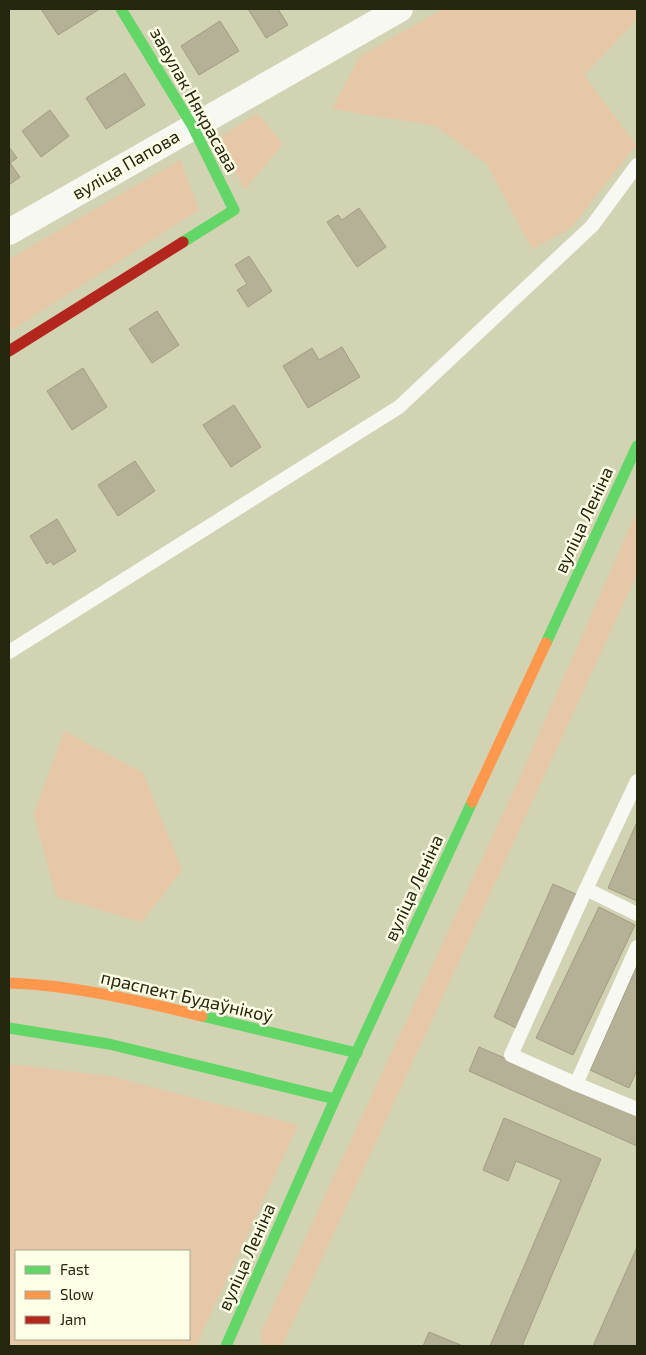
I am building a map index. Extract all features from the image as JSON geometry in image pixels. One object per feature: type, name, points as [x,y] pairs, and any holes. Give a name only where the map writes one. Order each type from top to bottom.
[{"type":"main road","name":"завулак Някрасава","points":[[9,351],[234,210],[193,127],[121,9]]},
{"type":"main road","name":"вуліца Леніна","points":[[226,1346],[335,1099],[637,446]]},
{"type":"main road","name":"праспект Будаўнікоў","points":[[9,983],[37,984],[125,998],[357,1053]]},
{"type":"main road","points":[[9,1028],[110,1044],[335,1099]]},
{"type":"street","name":"вуліца Папова","points":[[9,232],[400,9]]},
{"type":"lane","points":[[9,652],[399,407],[592,226],[637,166]]},
{"type":"lane","points":[[637,781],[511,1055],[637,1109]]},
{"type":"lane","points":[[586,889],[637,914]]},
{"type":"lane","points":[[576,1084],[637,947]]},
{"type":"shaded area","points":[[443,9],[637,9],[637,20],[584,75],[636,145],[571,228],[532,249],[487,164],[436,126],[332,109],[360,56]]},
{"type":"shaded area","points":[[257,113],[283,144],[245,189],[216,140]]},
{"type":"shaded area","points":[[180,160],[199,210],[9,332],[9,259]]},
{"type":"shaded area","points":[[637,511],[637,574],[282,1346],[262,1346],[261,1333],[517,784]]},
{"type":"shaded area","points":[[64,731],[143,773],[182,870],[142,922],[56,897],[34,814]]},
{"type":"shaded area","points":[[9,1064],[109,1076],[298,1125],[196,1346],[9,1346]]},
{"type":"building","points":[[41,9],[98,9],[98,10],[58,35]]},
{"type":"building","points":[[248,9],[278,9],[288,25],[266,38]]},
{"type":"building","points":[[220,21],[239,51],[199,75],[181,46]]},
{"type":"building","points":[[125,73],[145,105],[106,129],[86,98]]},
{"type":"building","points":[[50,110],[69,136],[41,157],[22,131]]},
{"type":"building","points":[[9,147],[17,158],[10,163],[20,177],[9,185]]},
{"type":"building","points":[[359,208],[386,247],[357,267],[327,222],[338,215],[342,220]]},
{"type":"building","points":[[249,256],[272,291],[248,307],[237,290],[247,284],[235,265]]},
{"type":"building","points":[[157,311],[179,345],[152,363],[129,329]]},
{"type":"building","points":[[342,347],[360,377],[308,408],[283,366],[312,348],[319,360]]},
{"type":"building","points":[[83,368],[107,407],[72,430],[47,391]]},
{"type":"building","points":[[234,405],[261,447],[231,467],[203,425]]},
{"type":"building","points":[[135,461],[155,491],[118,516],[98,485]]},
{"type":"building","points":[[57,519],[76,551],[53,565],[51,561],[47,564],[30,536]]},
{"type":"building","points":[[637,822],[637,901],[608,888]]},
{"type":"building","points":[[553,884],[578,895],[516,1028],[494,1017]]},
{"type":"building","points":[[599,907],[635,925],[573,1055],[536,1038]]},
{"type":"building","points":[[637,966],[637,1070],[629,1088],[590,1070]]},
{"type":"building","points":[[479,1047],[637,1115],[637,1146],[469,1071]]},
{"type":"building","points":[[504,1118],[601,1159],[522,1346],[490,1346],[561,1180],[516,1161],[508,1181],[483,1170]]},
{"type":"building","points":[[637,1247],[637,1346],[593,1346]]},
{"type":"building","points":[[429,1332],[463,1346],[423,1346]]},
{"type":"traffic: fast","points":[[121,9],[193,127],[234,210],[183,242]]},
{"type":"traffic: fast","points":[[546,643],[637,446]]},
{"type":"traffic: fast","points":[[226,1346],[335,1099],[472,802]]},
{"type":"traffic: fast","points":[[202,1016],[357,1053]]},
{"type":"traffic: fast","points":[[9,1028],[109,1044],[335,1099]]},
{"type":"traffic: slow","points":[[472,802],[546,643]]},
{"type":"traffic: slow","points":[[9,983],[82,990],[202,1016]]},
{"type":"traffic: jam","points":[[9,351],[183,242]]}]
